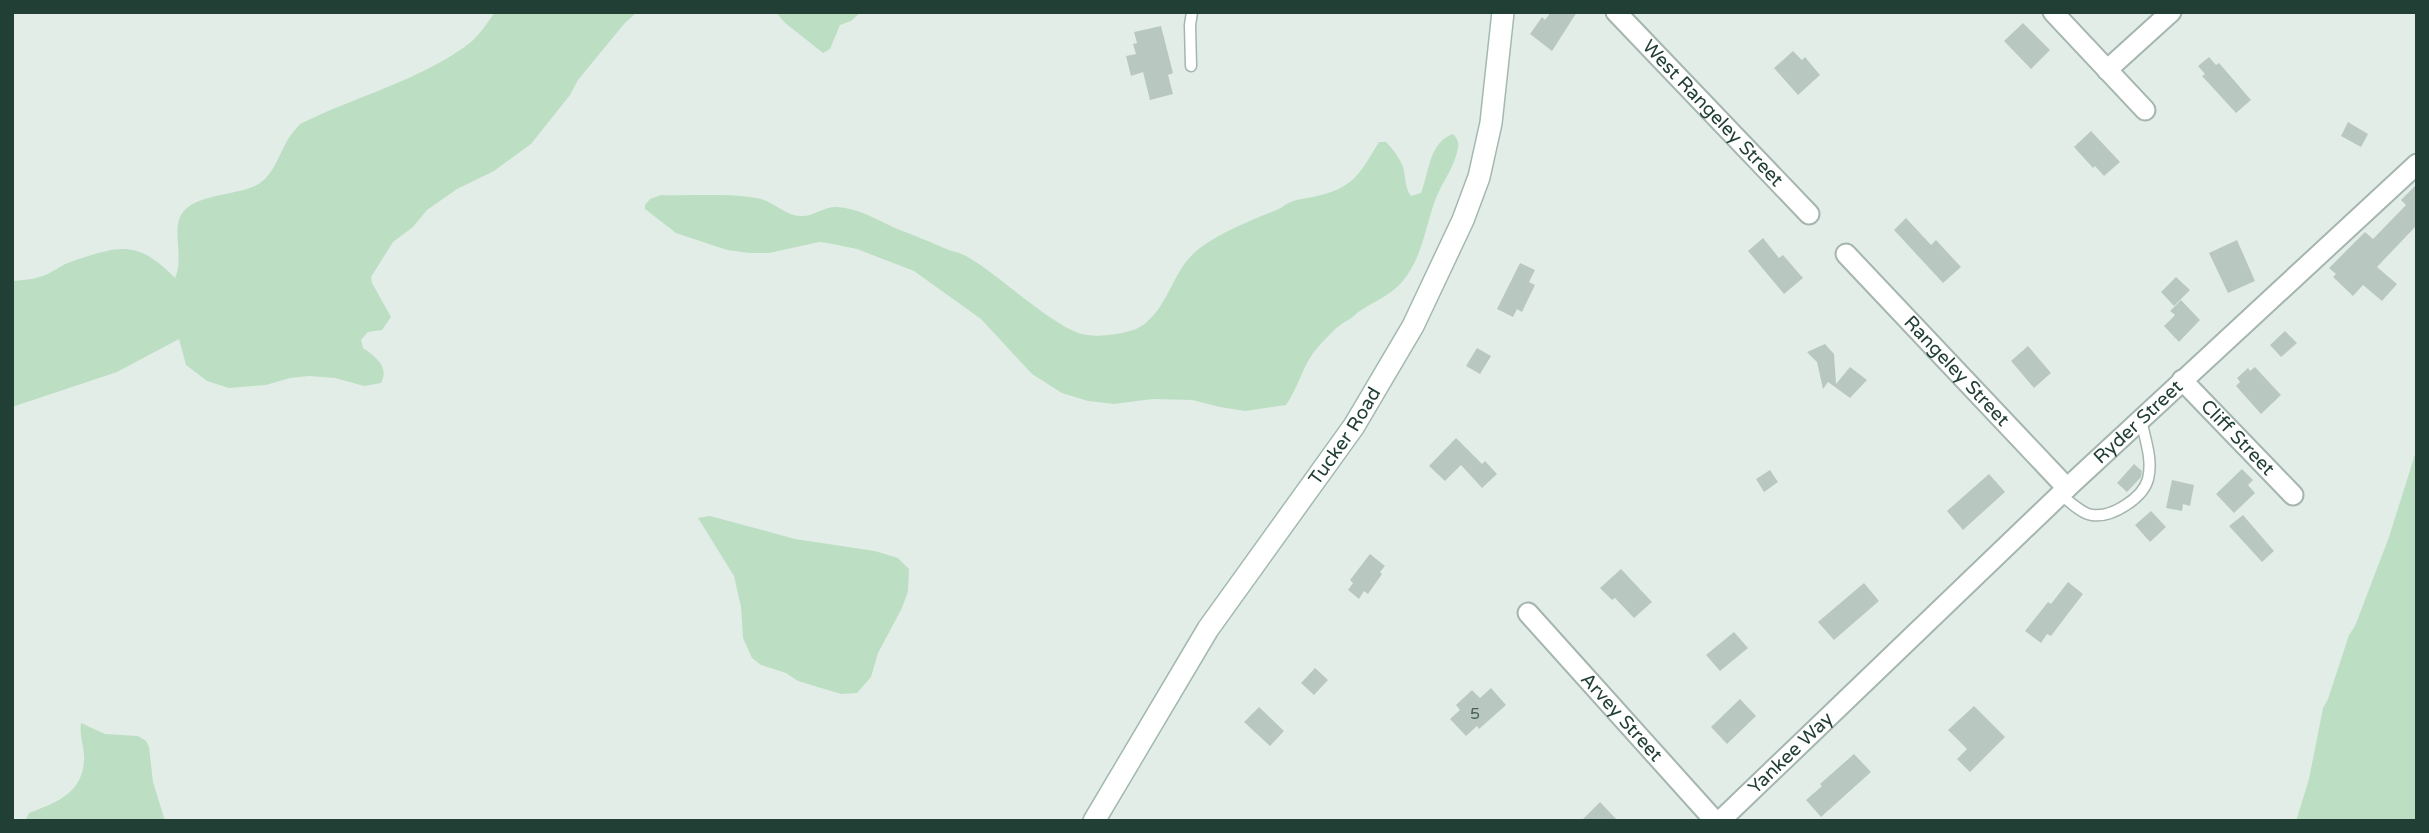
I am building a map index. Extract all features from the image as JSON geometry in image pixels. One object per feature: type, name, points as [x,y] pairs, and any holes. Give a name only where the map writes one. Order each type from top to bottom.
[{"type":"main road","name":"Tucker Road","points":[[1094,821],[1208,629],[1354,426],[1413,326],[1463,220],[1479,177],[1491,123],[1503,12]]},
{"type":"street","name":"West Rangeley Street","points":[[1616,12],[1809,214]]},
{"type":"street","points":[[2053,12],[2145,110]]},
{"type":"street","points":[[2108,70],[2171,12]]},
{"type":"street","name":"Ryder Street","points":[[1861,684],[2182,380],[2417,163]]},
{"type":"street","name":"Rangeley Street","points":[[1846,254],[2064,491]]},
{"type":"street","name":"Cliff Street","points":[[2182,380],[2293,495]]},
{"type":"street","name":"Arvey Street","points":[[1528,613],[1717,821]]},
{"type":"street","name":"Yankee Way","points":[[1717,821],[1861,684]]},
{"type":"lane","points":[[1191,66],[1192,12]]},
{"type":"lane","points":[[2064,491],[2090,515],[2108,514],[2141,494],[2148,481],[2150,464],[2141,420]]},
{"type":"green space","points":[[495,12],[637,12],[578,80],[570,95],[531,144],[494,171],[457,189],[427,210],[413,227],[393,242],[371,277],[391,317],[382,330],[368,332],[361,340],[363,348],[376,358],[382,367],[384,372],[381,383],[364,386],[335,378],[309,376],[266,385],[229,388],[207,381],[186,365],[179,339],[117,372],[12,407],[12,281],[43,276],[69,262],[117,249],[128,249],[150,257],[175,278],[179,222],[187,208],[207,198],[260,183],[273,169],[288,139],[300,124],[411,77],[453,55],[474,39]]},
{"type":"green space","points":[[776,12],[861,12],[851,21],[840,25],[830,49],[823,53],[784,22]]},
{"type":"green space","points":[[1453,134],[1458,144],[1454,161],[1436,198],[1415,262],[1402,282],[1387,295],[1341,324],[1329,336],[1309,360],[1286,405],[1245,411],[1192,400],[1153,399],[1114,404],[1088,401],[1062,393],[1032,374],[981,319],[914,271],[857,249],[828,243],[819,242],[769,253],[727,250],[676,233],[645,209],[650,199],[661,195],[709,195],[757,198],[790,214],[801,216],[832,207],[852,209],[964,255],[1075,332],[1093,336],[1109,335],[1130,331],[1149,320],[1163,302],[1185,263],[1204,245],[1284,205],[1346,185],[1360,172],[1379,142],[1386,142],[1398,157],[1411,196],[1421,193],[1434,151],[1445,138]]},
{"type":"green space","points":[[2417,448],[2417,821],[2296,821],[2309,779],[2323,708],[2389,537]]},
{"type":"green space","points":[[710,516],[795,539],[875,551],[898,558],[909,569],[908,592],[901,610],[878,653],[871,677],[857,693],[841,694],[798,681],[786,673],[761,665],[752,658],[743,638],[741,607],[734,576],[698,518]]},
{"type":"green space","points":[[81,723],[105,734],[138,736],[146,741],[153,782],[165,821],[25,821],[29,813],[65,796],[78,782],[84,761]]},
{"type":"building","points":[[1551,12],[1577,12],[1552,51],[1530,34],[1542,17],[1545,20]]},
{"type":"building","points":[[2023,23],[2050,50],[2031,69],[2004,41]]},
{"type":"building","points":[[1161,26],[1173,73],[1168,75],[1173,94],[1150,100],[1143,72],[1131,76],[1126,56],[1136,54],[1134,32]]},
{"type":"building","points":[[1793,51],[1802,60],[1805,57],[1820,75],[1798,95],[1774,68]]},
{"type":"building","points":[[2209,57],[2216,65],[2219,63],[2251,100],[2236,113],[2202,76],[2205,74],[2198,66]]},
{"type":"building","points":[[2348,122],[2368,134],[2361,147],[2341,136]]},
{"type":"building","points":[[2091,131],[2120,162],[2104,176],[2074,147]]},
{"type":"building","points":[[2417,184],[2417,225],[2377,267],[2397,284],[2382,301],[2363,285],[2353,296],[2333,277],[2336,274],[2329,268],[2365,232],[2373,239],[2406,205],[2401,200]]},
{"type":"building","points":[[1906,218],[1931,245],[1936,240],[1961,267],[1943,283],[1894,230]]},
{"type":"building","points":[[1763,238],[1779,258],[1783,255],[1803,278],[1784,294],[1748,251]]},
{"type":"building","points":[[2237,240],[2255,281],[2228,293],[2209,253]]},
{"type":"building","points":[[1520,263],[1535,270],[1529,282],[1535,285],[1522,312],[1517,309],[1513,317],[1497,309]]},
{"type":"building","points":[[2176,277],[2190,290],[2174,306],[2161,292]]},
{"type":"building","points":[[2181,300],[2200,320],[2179,342],[2164,326],[2175,315],[2170,311]]},
{"type":"building","points":[[2285,331],[2297,343],[2281,357],[2270,345]]},
{"type":"building","points":[[1825,344],[1834,354],[1836,384],[1850,367],[1867,380],[1850,398],[1828,382],[1823,389],[1817,362],[1807,352]]},
{"type":"building","points":[[2028,346],[2051,373],[2034,388],[2011,361]]},
{"type":"building","points":[[1477,348],[1491,356],[1480,374],[1466,366]]},
{"type":"building","points":[[2255,367],[2281,395],[2261,414],[2236,386],[2240,382],[2237,378],[2248,368],[2250,371]]},
{"type":"building","points":[[1456,438],[1482,464],[1485,461],[1497,474],[1482,488],[1461,465],[1445,481],[1429,466]]},
{"type":"building","points":[[2134,464],[2142,471],[2141,477],[2127,492],[2117,483]]},
{"type":"building","points":[[2242,469],[2253,480],[2248,485],[2255,493],[2234,513],[2216,494]]},
{"type":"building","points":[[1770,470],[1778,482],[1764,492],[1756,479]]},
{"type":"building","points":[[1989,474],[2005,492],[1963,530],[1947,511]]},
{"type":"building","points":[[2172,480],[2194,485],[2190,506],[2183,504],[2182,511],[2166,508]]},
{"type":"building","points":[[2151,511],[2166,527],[2150,542],[2135,525]]},
{"type":"building","points":[[2243,515],[2274,551],[2262,562],[2229,526]]},
{"type":"building","points":[[1370,554],[1385,566],[1368,594],[1364,591],[1359,599],[1348,590],[1353,583],[1350,580]]},
{"type":"building","points":[[1621,569],[1652,602],[1634,618],[1615,598],[1612,600],[1600,588]]},
{"type":"building","points":[[2068,582],[2083,594],[2051,636],[2047,634],[2041,643],[2025,631]]},
{"type":"building","points":[[1864,583],[1879,601],[1834,640],[1818,622]]},
{"type":"building","points":[[1734,632],[1748,648],[1720,671],[1706,655]]},
{"type":"building","points":[[1315,668],[1328,680],[1314,695],[1301,683]]},
{"type":"building","points":[[1491,688],[1506,705],[1479,729],[1477,726],[1466,736],[1450,719],[1460,710],[1456,705],[1472,690],[1480,698]]},
{"type":"building","points":[[1740,699],[1756,716],[1727,744],[1711,727]]},
{"type":"building","points":[[1974,706],[2005,737],[1970,772],[1957,759],[1967,749],[1948,730]]},
{"type":"building","points":[[1259,707],[1284,731],[1270,746],[1244,722]]},
{"type":"building","points":[[1854,754],[1871,772],[1821,817],[1806,800]]},
{"type":"building","points":[[1600,802],[1618,821],[1581,821]]}]
